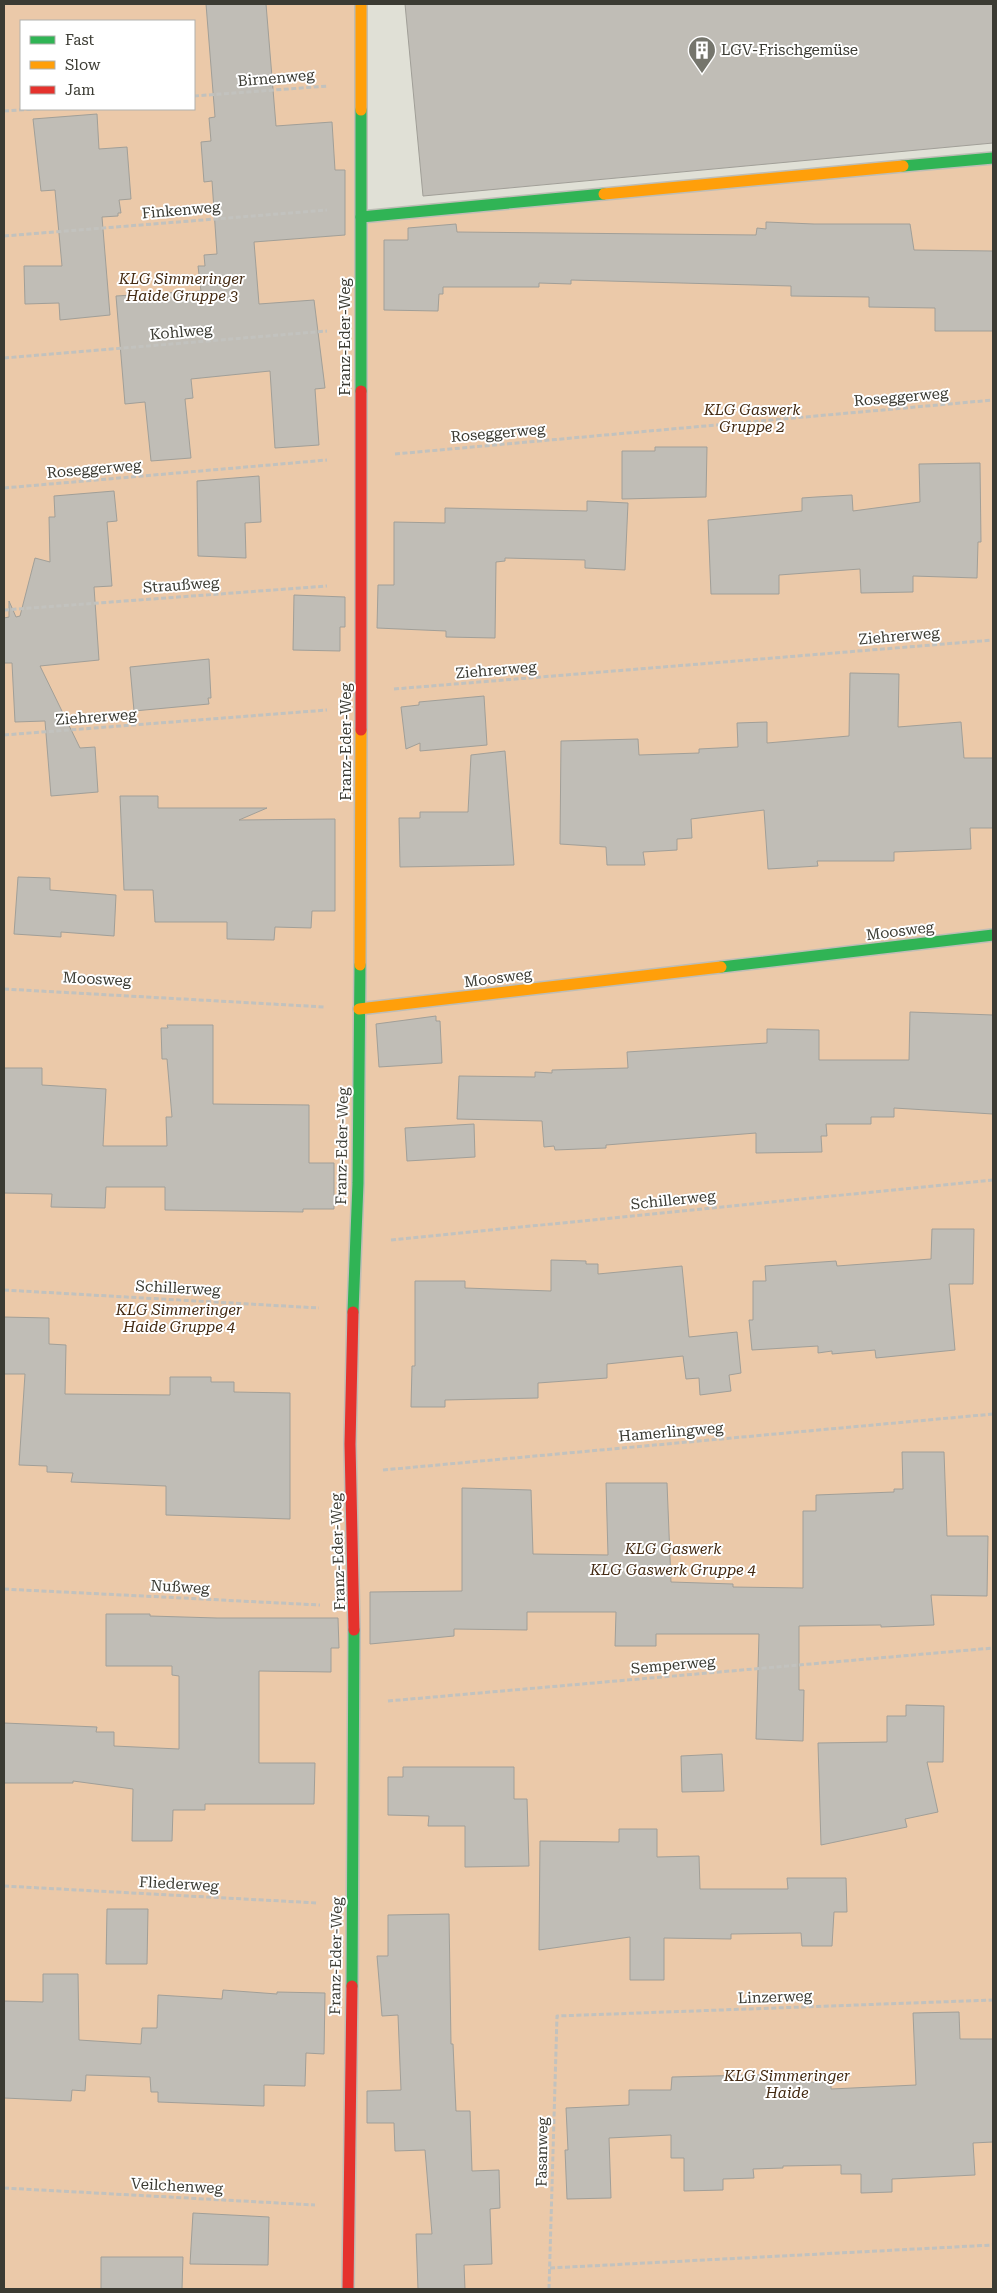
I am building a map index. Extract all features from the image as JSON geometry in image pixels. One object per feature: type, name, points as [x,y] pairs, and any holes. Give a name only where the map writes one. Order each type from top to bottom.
[{"type":"street","name":"Franz-Eder-Weg","points":[[348,2289],[355,1704],[350,1473],[352,1310],[356,1244],[360,1009],[361,4]]},
{"type":"street","points":[[361,212],[993,158]]},
{"type":"street","name":"Moosweg","points":[[360,1009],[993,935]]},
{"type":"path","name":"Birnenweg","points":[[195,96],[361,83]]},
{"type":"path","points":[[4,111],[20,110]]},
{"type":"path","name":"Finkenweg","points":[[4,236],[361,212]]},
{"type":"path","name":"Kohlweg","points":[[4,358],[360,328]]},
{"type":"path","name":"Roseggerweg","points":[[4,488],[993,400]]},
{"type":"path","name":"Straußweg","points":[[4,610],[360,583]]},
{"type":"path","name":"Ziehrerweg","points":[[4,735],[338,709],[383,690],[993,640]]},
{"type":"path","name":"Moosweg","points":[[4,989],[360,1009]]},
{"type":"path","name":"Schillerweg","points":[[356,1244],[993,1180]]},
{"type":"path","name":"Schillerweg","points":[[4,1290],[352,1310]]},
{"type":"path","name":"Hamerlingweg","points":[[350,1473],[993,1414]]},
{"type":"path","name":"Nußweg","points":[[4,1589],[354,1607]]},
{"type":"path","name":"Semperweg","points":[[355,1704],[993,1648]]},
{"type":"path","name":"Fliederweg","points":[[4,1886],[352,1905]]},
{"type":"path","name":"Linzerweg","points":[[557,2016],[993,2000]]},
{"type":"path","name":"Fasanweg","points":[[550,2289],[557,2016]]},
{"type":"path","name":"Veilchenweg","points":[[4,2188],[348,2207]]},
{"type":"path","points":[[550,2268],[993,2245]]},
{"type":"green space","points":[[4,4],[362,4],[361,217],[993,158],[993,2289],[4,2289]]},
{"type":"building","points":[[206,4],[266,4],[276,126],[332,122],[335,170],[345,170],[345,235],[254,242],[259,304],[314,300],[325,388],[315,389],[319,445],[275,448],[270,371],[191,379],[193,398],[185,399],[191,458],[151,461],[145,402],[125,404],[116,296],[201,291],[198,266],[205,266],[204,255],[217,254],[212,181],[204,182],[201,142],[211,141],[209,118],[215,117]]},
{"type":"building","name":"LGV-Frischgemüse","points":[[405,4],[993,4],[993,143],[423,196]]},
{"type":"building","points":[[97,114],[99,149],[127,147],[131,199],[119,200],[121,213],[118,213],[118,216],[102,217],[110,315],[60,320],[59,303],[25,304],[24,266],[62,266],[55,190],[41,191],[33,119]]},
{"type":"building","points":[[766,222],[910,224],[914,250],[993,251],[993,331],[935,331],[935,308],[869,307],[869,297],[791,296],[791,286],[571,280],[571,284],[539,283],[539,287],[443,287],[443,294],[439,294],[438,311],[384,310],[384,240],[408,240],[408,228],[456,224],[457,232],[756,235],[757,228],[766,229]]},
{"type":"building","points":[[655,447],[707,447],[706,497],[622,499],[622,451],[655,451]]},
{"type":"building","points":[[980,463],[981,542],[978,542],[977,578],[913,576],[913,592],[861,593],[860,569],[779,575],[779,594],[711,594],[708,520],[802,511],[802,498],[852,495],[853,511],[920,502],[919,464]]},
{"type":"building","points":[[259,476],[261,522],[245,523],[246,558],[198,556],[197,481]]},
{"type":"building","points":[[114,491],[117,521],[107,522],[112,586],[94,587],[99,660],[40,666],[80,748],[95,747],[98,792],[51,796],[45,721],[15,722],[12,663],[4,663],[4,618],[9,617],[9,601],[16,617],[20,616],[35,558],[50,562],[49,517],[55,517],[54,496]]},
{"type":"building","points":[[587,501],[628,503],[625,570],[585,568],[585,560],[505,558],[505,561],[496,562],[495,638],[446,637],[446,631],[377,628],[378,585],[394,585],[394,522],[445,523],[445,508],[587,511]]},
{"type":"building","points":[[294,595],[345,597],[345,627],[340,627],[340,651],[293,650]]},
{"type":"building","points":[[209,659],[211,698],[208,698],[209,704],[134,711],[130,667]]},
{"type":"building","points":[[850,673],[899,674],[898,727],[961,722],[964,758],[993,758],[993,828],[970,828],[971,849],[894,852],[894,861],[817,861],[818,866],[768,869],[764,810],[691,819],[692,838],[677,839],[677,850],[643,852],[645,865],[607,865],[606,847],[560,844],[561,741],[638,739],[639,755],[699,753],[699,749],[738,747],[737,723],[767,722],[767,743],[849,736]]},
{"type":"building","points":[[484,696],[487,745],[420,751],[420,743],[406,749],[401,707],[419,705],[419,702]]},
{"type":"building","points":[[505,751],[514,865],[400,867],[399,818],[420,818],[420,812],[468,812],[471,755]]},
{"type":"building","points":[[120,796],[158,796],[158,808],[267,808],[239,820],[335,819],[335,911],[312,911],[311,928],[275,927],[274,940],[227,939],[227,922],[155,922],[153,890],[124,890]]},
{"type":"building","points":[[18,877],[50,878],[50,890],[116,895],[114,936],[61,932],[61,937],[14,934]]},
{"type":"building","points":[[910,1012],[993,1015],[993,1114],[894,1108],[894,1117],[871,1117],[871,1124],[826,1124],[827,1136],[821,1136],[822,1152],[756,1153],[756,1133],[606,1145],[606,1148],[555,1150],[554,1146],[544,1147],[542,1121],[457,1119],[459,1076],[535,1077],[535,1072],[552,1073],[552,1070],[628,1068],[627,1052],[767,1043],[767,1029],[819,1030],[819,1060],[909,1060]]},
{"type":"building","points":[[436,1016],[436,1021],[440,1021],[442,1063],[379,1067],[376,1024]]},
{"type":"building","points":[[167,1025],[213,1025],[213,1104],[309,1105],[309,1163],[334,1163],[334,1209],[303,1209],[303,1212],[165,1210],[165,1187],[106,1187],[105,1208],[51,1207],[52,1194],[4,1193],[4,1068],[42,1068],[42,1085],[106,1089],[103,1146],[167,1146],[166,1117],[172,1117],[167,1059],[162,1059],[161,1028],[168,1028]]},
{"type":"building","points":[[474,1124],[475,1157],[407,1161],[405,1128]]},
{"type":"building","points":[[932,1229],[974,1229],[973,1284],[949,1284],[955,1350],[876,1358],[875,1350],[832,1354],[832,1351],[818,1353],[818,1346],[752,1350],[749,1320],[753,1320],[753,1281],[766,1281],[765,1266],[836,1261],[837,1266],[931,1259]]},
{"type":"building","points":[[551,1260],[586,1261],[586,1264],[598,1264],[598,1274],[682,1266],[689,1337],[737,1332],[741,1373],[729,1375],[731,1391],[700,1395],[699,1378],[686,1379],[683,1356],[607,1364],[607,1378],[538,1383],[538,1398],[445,1400],[445,1407],[411,1407],[412,1366],[415,1366],[415,1281],[465,1281],[465,1288],[551,1291]]},
{"type":"building","points":[[4,1317],[49,1318],[49,1344],[66,1345],[65,1394],[170,1395],[170,1377],[211,1377],[211,1382],[234,1382],[234,1392],[290,1393],[290,1519],[166,1515],[166,1486],[71,1482],[73,1473],[47,1472],[47,1466],[19,1465],[25,1374],[4,1374]]},
{"type":"building","points":[[902,1452],[944,1452],[947,1536],[988,1536],[987,1596],[931,1595],[934,1625],[881,1627],[881,1625],[799,1626],[799,1690],[804,1690],[803,1741],[756,1739],[759,1634],[656,1634],[656,1646],[615,1646],[616,1612],[527,1612],[527,1630],[454,1629],[454,1636],[370,1644],[370,1592],[462,1591],[462,1488],[531,1490],[533,1554],[608,1555],[606,1483],[667,1483],[671,1582],[733,1584],[733,1587],[803,1588],[803,1511],[816,1511],[816,1495],[894,1492],[894,1489],[903,1489]]},
{"type":"building","points":[[106,1614],[150,1614],[150,1616],[217,1618],[338,1618],[339,1648],[331,1648],[331,1672],[259,1671],[259,1763],[315,1763],[314,1804],[205,1804],[205,1810],[173,1810],[172,1841],[132,1841],[133,1789],[73,1781],[73,1783],[4,1783],[4,1723],[97,1727],[96,1732],[114,1732],[114,1746],[179,1749],[179,1676],[172,1675],[172,1666],[106,1666]]},
{"type":"building","points":[[906,1705],[944,1706],[943,1762],[927,1762],[938,1812],[905,1819],[907,1827],[821,1845],[818,1743],[887,1742],[887,1716],[906,1716]]},
{"type":"building","points":[[722,1754],[724,1791],[682,1792],[681,1756]]},
{"type":"building","points":[[403,1767],[514,1767],[514,1799],[527,1799],[529,1866],[465,1867],[465,1826],[428,1826],[429,1816],[388,1815],[388,1777],[403,1777]]},
{"type":"building","points":[[619,1829],[657,1829],[657,1857],[699,1856],[700,1889],[788,1889],[787,1878],[846,1878],[847,1912],[834,1912],[832,1946],[802,1946],[801,1933],[731,1934],[731,1939],[664,1938],[664,1980],[630,1980],[630,1937],[539,1950],[540,1841],[619,1842]]},
{"type":"building","points":[[107,1909],[148,1909],[147,1964],[106,1964]]},
{"type":"building","points":[[449,1914],[451,2044],[453,2044],[456,2111],[470,2111],[472,2171],[499,2170],[500,2208],[490,2209],[492,2264],[464,2265],[465,2289],[418,2289],[416,2234],[432,2234],[425,2150],[395,2151],[394,2123],[367,2123],[367,2091],[401,2090],[398,2015],[382,2016],[377,1956],[388,1956],[388,1915]]},
{"type":"building","points":[[43,1974],[78,1974],[79,2040],[141,2044],[142,2028],[157,2028],[158,1995],[222,1999],[223,1990],[277,1994],[277,1992],[325,1993],[324,2054],[306,2053],[305,2086],[264,2085],[264,2106],[158,2102],[158,2092],[151,2092],[150,2077],[86,2075],[85,2091],[72,2090],[71,2101],[4,2098],[4,2001],[43,2002]]},
{"type":"building","points":[[959,2012],[960,2039],[993,2039],[993,2142],[973,2143],[975,2175],[892,2179],[892,2192],[861,2193],[861,2174],[841,2174],[841,2165],[783,2166],[783,2168],[753,2169],[754,2178],[723,2179],[723,2190],[684,2191],[684,2158],[671,2158],[671,2135],[609,2138],[611,2198],[567,2199],[565,2150],[568,2150],[566,2108],[629,2105],[629,2090],[671,2090],[672,2077],[792,2074],[792,2082],[831,2082],[831,2089],[916,2085],[913,2013]]},
{"type":"building","points":[[193,2213],[269,2217],[268,2265],[190,2264]]},
{"type":"building","points":[[101,2257],[183,2257],[182,2289],[101,2289]]},
{"type":"traffic: fast","points":[[361,110],[361,391]]},
{"type":"traffic: fast","points":[[903,166],[993,158]]},
{"type":"traffic: fast","points":[[361,217],[604,194]]},
{"type":"traffic: fast","points":[[721,967],[993,935]]},
{"type":"traffic: fast","points":[[353,1312],[358,1183],[360,965]]},
{"type":"traffic: fast","points":[[352,1986],[354,1630]]},
{"type":"traffic: slow","points":[[361,4],[361,110]]},
{"type":"traffic: slow","points":[[604,194],[903,166]]},
{"type":"traffic: slow","points":[[360,965],[361,730]]},
{"type":"traffic: slow","points":[[359,1009],[721,967]]},
{"type":"traffic: jam","points":[[361,391],[361,730]]},
{"type":"traffic: jam","points":[[353,1312],[350,1444],[354,1630]]},
{"type":"traffic: jam","points":[[348,2289],[352,1986]]},
{"type":"place","name":"LGV-Frischgemüse","points":[[702,74]]},
{"type":"park label","name":"KLG Simmeringer Haide Gruppe 3","points":[[182,288]]},
{"type":"park label","name":"KLG Gaswerk Gruppe 2","points":[[752,418]]},
{"type":"park label","name":"KLG Simmeringer Haide Gruppe 4","points":[[179,1318]]},
{"type":"park label","name":"KLG Gaswerk","points":[[673,1549]]},
{"type":"park label","name":"KLG Gaswerk Gruppe 4","points":[[673,1570]]},
{"type":"park label","name":"KLG Simmeringer Haide","points":[[787,2084]]}]
